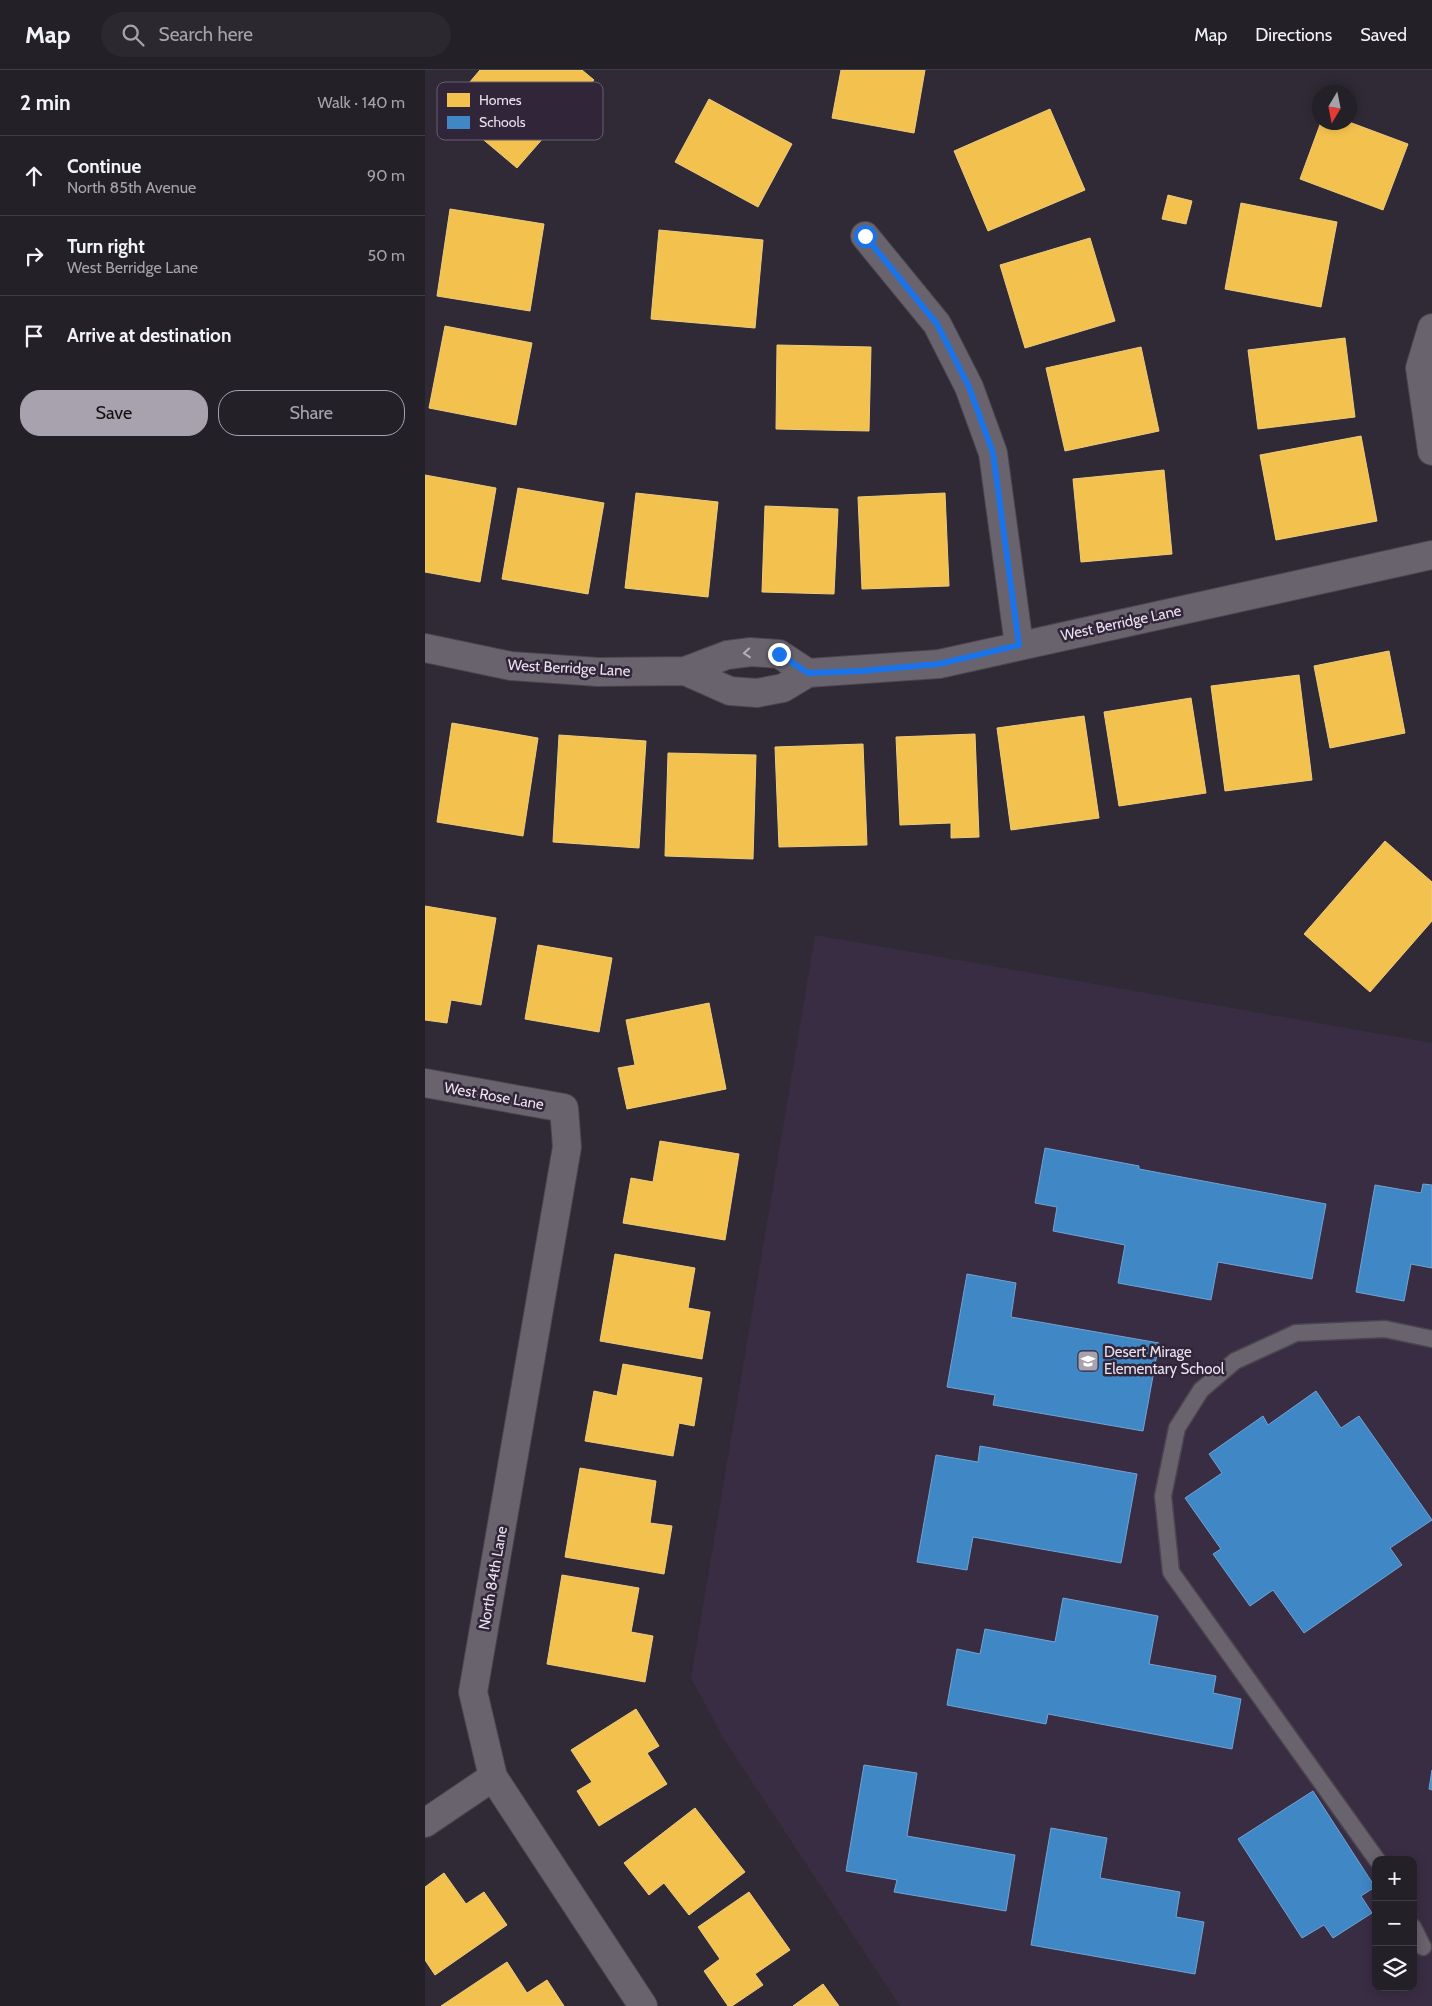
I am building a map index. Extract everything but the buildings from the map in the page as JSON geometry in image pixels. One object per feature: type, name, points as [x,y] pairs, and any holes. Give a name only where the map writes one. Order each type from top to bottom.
[{"type":"street","points":[[865,236],[937,324],[969,387],[993,453],[1019,645]]},
{"type":"street","points":[[1432,328],[1420,368],[1432,451]]},
{"type":"street","name":"West Berridge Lane","points":[[685,671],[730,691],[757,693],[783,688],[808,673],[861,671],[939,664],[1432,555]]},
{"type":"street","name":"West Berridge Lane","points":[[425,648],[511,666],[598,672],[685,671],[727,656],[751,652],[779,654],[808,673]]},
{"type":"street","name":"West Rose Lane","points":[[425,1083],[564,1108]]},
{"type":"street","name":"North 84th Lane","points":[[564,1108],[567,1147],[473,1692],[493,1778],[643,2006]]},
{"type":"street","points":[[425,1824],[493,1778]]},
{"type":"lane","points":[[1374,1856],[1171,1572],[1163,1496],[1177,1428],[1201,1390],[1235,1361],[1296,1332],[1385,1330],[1432,1339]]},
{"type":"lane","points":[[1417,1935],[1423,1947]]},
{"type":"shaded area","name":"Desert Mirage Elementary School","points":[[815,935],[1432,1043],[1432,2006],[900,2006],[725,1741],[691,1678]]},
{"type":"place","name":"Desert Mirage Elementary School","points":[[1088,1361]]},
{"type":"route","points":[[779,654],[808,673],[861,671],[939,664],[1019,645],[993,453],[969,387],[937,324],[865,236]]}]
